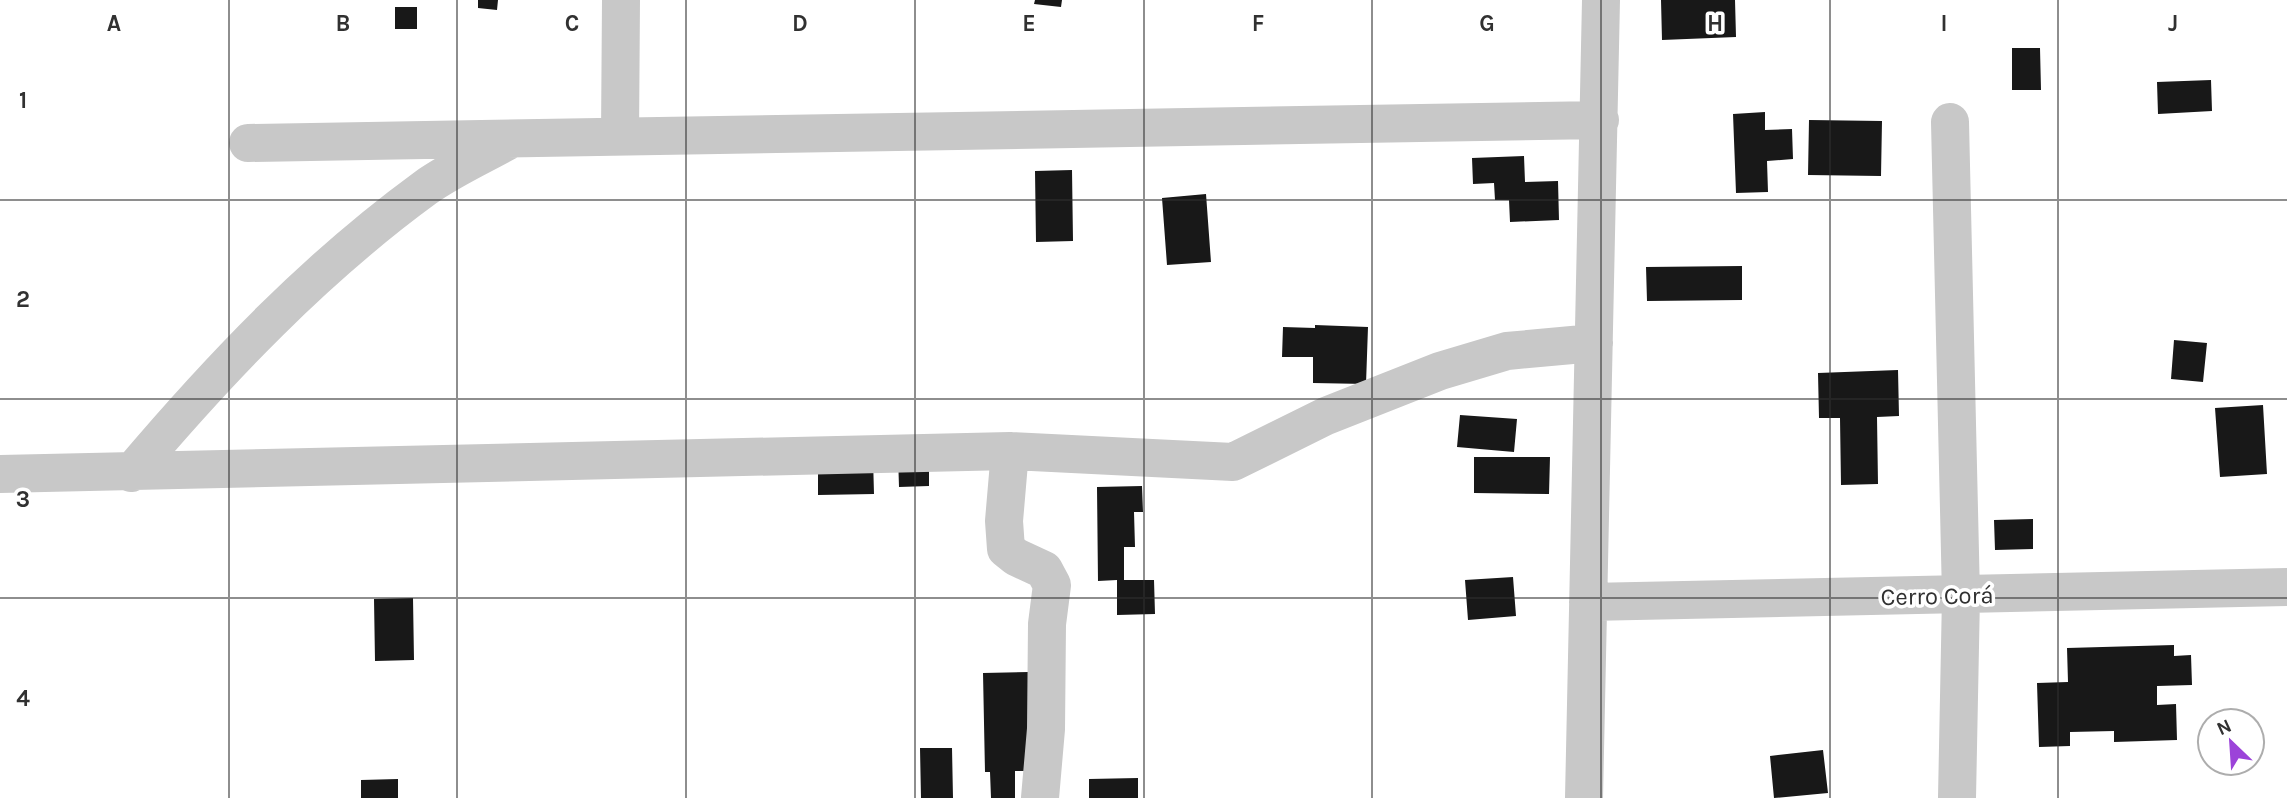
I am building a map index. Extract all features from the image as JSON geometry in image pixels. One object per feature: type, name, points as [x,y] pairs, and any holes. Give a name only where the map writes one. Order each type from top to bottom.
[{"type":"street","points":[[620,136],[621,0]]},
{"type":"street","points":[[1584,798],[1601,0]]},
{"type":"street","points":[[248,143],[1600,120]]},
{"type":"street","points":[[1950,122],[1961,596],[1956,798]]},
{"type":"street","points":[[131,473],[198,394],[321,272],[427,187],[513,138]]},
{"type":"street","points":[[0,474],[1010,451],[1233,462],[1326,416],[1440,371],[1507,351],[1594,343]]},
{"type":"street","points":[[1010,451],[1004,521],[1006,549],[1016,557],[1044,570],[1052,585],[1047,624],[1046,729],[1040,798]]},
{"type":"street","name":"Cerro Corá","points":[[1588,602],[2287,587]]},
{"type":"building","points":[[478,0],[498,0],[497,10],[478,8]]},
{"type":"building","points":[[1035,0],[1062,0],[1061,7],[1034,4]]},
{"type":"building","points":[[1661,0],[1735,0],[1736,37],[1662,40]]},
{"type":"building","points":[[395,7],[417,7],[417,29],[395,29]]},
{"type":"building","points":[[2012,48],[2040,48],[2041,90],[2012,90]]},
{"type":"building","points":[[2211,80],[2212,111],[2158,114],[2157,82]]},
{"type":"building","points":[[1765,112],[1765,130],[1792,129],[1793,159],[1767,161],[1768,192],[1736,193],[1733,114]]},
{"type":"building","points":[[1809,120],[1882,121],[1881,176],[1808,175]]},
{"type":"building","points":[[1524,156],[1525,182],[1558,181],[1559,220],[1510,222],[1509,200],[1495,200],[1494,183],[1473,184],[1472,158]]},
{"type":"building","points":[[1072,170],[1073,241],[1036,242],[1035,171]]},
{"type":"building","points":[[1206,194],[1211,262],[1167,265],[1162,198]]},
{"type":"building","points":[[1742,266],[1742,300],[1647,301],[1646,267]]},
{"type":"building","points":[[1315,325],[1368,327],[1366,384],[1313,383],[1313,357],[1282,357],[1283,327],[1315,328]]},
{"type":"building","points":[[2174,340],[2207,343],[2203,382],[2171,379]]},
{"type":"building","points":[[1898,370],[1899,416],[1877,417],[1878,484],[1841,485],[1840,418],[1819,418],[1818,373]]},
{"type":"building","points":[[2263,405],[2267,474],[2220,477],[2215,408]]},
{"type":"building","points":[[1460,415],[1517,419],[1514,452],[1457,447]]},
{"type":"building","points":[[898,455],[929,455],[929,486],[899,487]]},
{"type":"building","points":[[1474,457],[1550,457],[1549,494],[1474,493]]},
{"type":"building","points":[[873,458],[874,494],[818,495],[818,459]]},
{"type":"building","points":[[1142,486],[1143,512],[1134,512],[1135,547],[1124,547],[1124,580],[1154,580],[1155,614],[1117,615],[1117,580],[1098,581],[1097,487]]},
{"type":"building","points":[[2033,519],[2033,549],[1995,550],[1994,520]]},
{"type":"building","points":[[1513,577],[1516,616],[1468,620],[1465,580]]},
{"type":"building","points":[[413,598],[414,660],[375,661],[374,599]]},
{"type":"building","points":[[2174,645],[2174,656],[2191,655],[2192,685],[2157,686],[2157,705],[2176,704],[2177,740],[2114,742],[2114,731],[2070,732],[2070,746],[2039,747],[2037,683],[2068,682],[2067,648]]},
{"type":"building","points":[[1029,672],[1033,771],[1015,771],[1015,798],[991,798],[990,772],[985,772],[983,673]]},
{"type":"building","points":[[920,748],[952,748],[953,798],[921,798]]},
{"type":"building","points":[[1823,750],[1828,793],[1774,798],[1770,756]]},
{"type":"building","points":[[1138,778],[1138,798],[1089,798],[1089,779]]},
{"type":"building","points":[[398,779],[398,798],[361,798],[361,780]]}]
